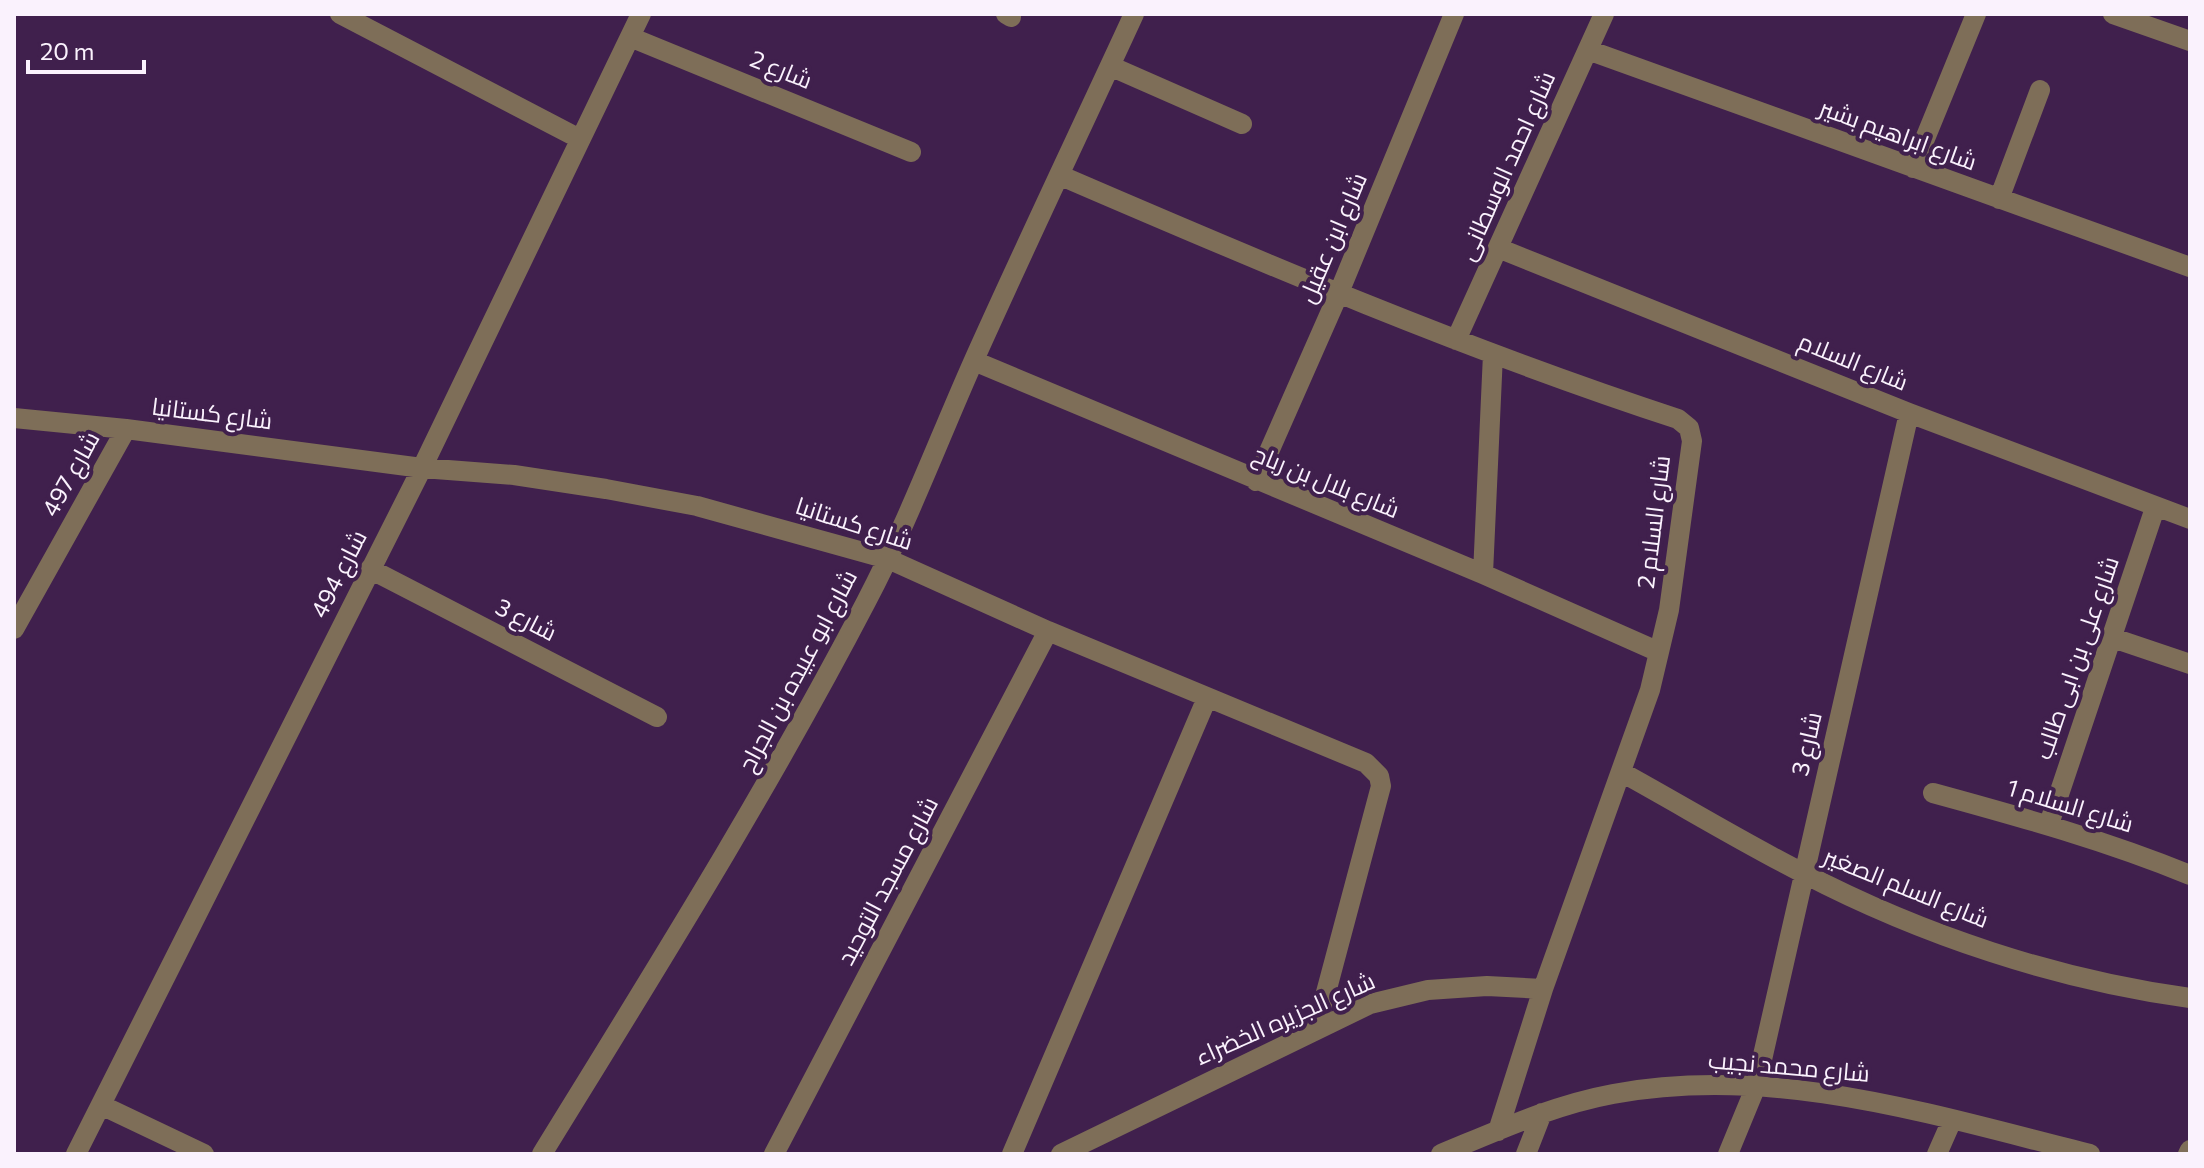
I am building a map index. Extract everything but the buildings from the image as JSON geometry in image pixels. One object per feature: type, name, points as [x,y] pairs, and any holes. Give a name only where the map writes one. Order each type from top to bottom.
[{"type":"street","points":[[340,14],[580,139]]},
{"type":"street","name":"شارع 494","points":[[76,1154],[422,468],[641,14]]},
{"type":"street","name":"شارع ابو عبيده بن الجراح","points":[[542,1154],[773,774],[888,559],[974,361],[1134,14]]},
{"type":"street","name":"شارع ابن عقيل","points":[[1256,481],[1338,295],[1454,14]]},
{"type":"street","name":"شارع احمد الوسطانى","points":[[1456,340],[1604,14]]},
{"type":"street","points":[[1913,168],[1976,14]]},
{"type":"street","points":[[2113,14],[2190,41]]},
{"type":"street","name":"شارع 2","points":[[630,37],[911,152]]},
{"type":"street","name":"شارع ابراهيم بشير","points":[[1588,50],[2190,267]]},
{"type":"street","points":[[1110,66],[1242,124]]},
{"type":"street","points":[[1999,199],[2040,90]]},
{"type":"street","name":"شارع السلام 2","points":[[1059,175],[1338,295],[1678,419],[1689,428],[1692,441],[1679,546],[1669,610],[1650,690],[1623,773],[1543,989],[1498,1131]]},
{"type":"street","name":"شارع السلام","points":[[1498,248],[1909,413],[2190,519]]},
{"type":"street","points":[[1483,574],[1493,354]]},
{"type":"street","name":"شارع بلال بن رباح","points":[[974,361],[1483,574],[1659,652]]},
{"type":"street","name":"شارع 3","points":[[1728,1154],[1756,1086],[1909,413]]},
{"type":"street","name":"شارع كستانيا","points":[[14,418],[126,429],[422,468],[514,475],[666,500],[786,529],[888,559],[1048,631],[1366,763],[1374,768],[1381,786],[1316,1030]]},
{"type":"street","name":"شارع 497","points":[[14,629],[126,429]]},
{"type":"street","name":"شارع على بن ابى طالب","points":[[2049,824],[2155,508]]},
{"type":"street","name":"شارع 3","points":[[370,569],[657,717]]},
{"type":"street","name":"شارع مسجد التوحيد","points":[[774,1154],[1048,631]]},
{"type":"street","points":[[2110,637],[2190,664]]},
{"type":"street","points":[[1012,1154],[1207,698]]},
{"type":"street","name":"شارع السلم الصغير","points":[[1623,773],[1804,874],[1891,914],[1979,947],[2071,975],[2190,998]]},
{"type":"street","name":"شارع السلام 1","points":[[1933,793],[2049,824],[2190,875]]},
{"type":"street","name":"شارع الجزيره الخضراء","points":[[1061,1154],[1370,1004],[1428,990],[1487,986],[1543,989]]},
{"type":"street","name":"شارع محمد نجيب","points":[[1441,1154],[1542,1113],[1611,1094],[1682,1084],[1756,1086],[1873,1101],[2090,1154]]},
{"type":"street","points":[[101,1105],[204,1154]]},
{"type":"street","points":[[1526,1154],[1542,1113]]},
{"type":"street","points":[[1937,1154],[1952,1120]]}]
